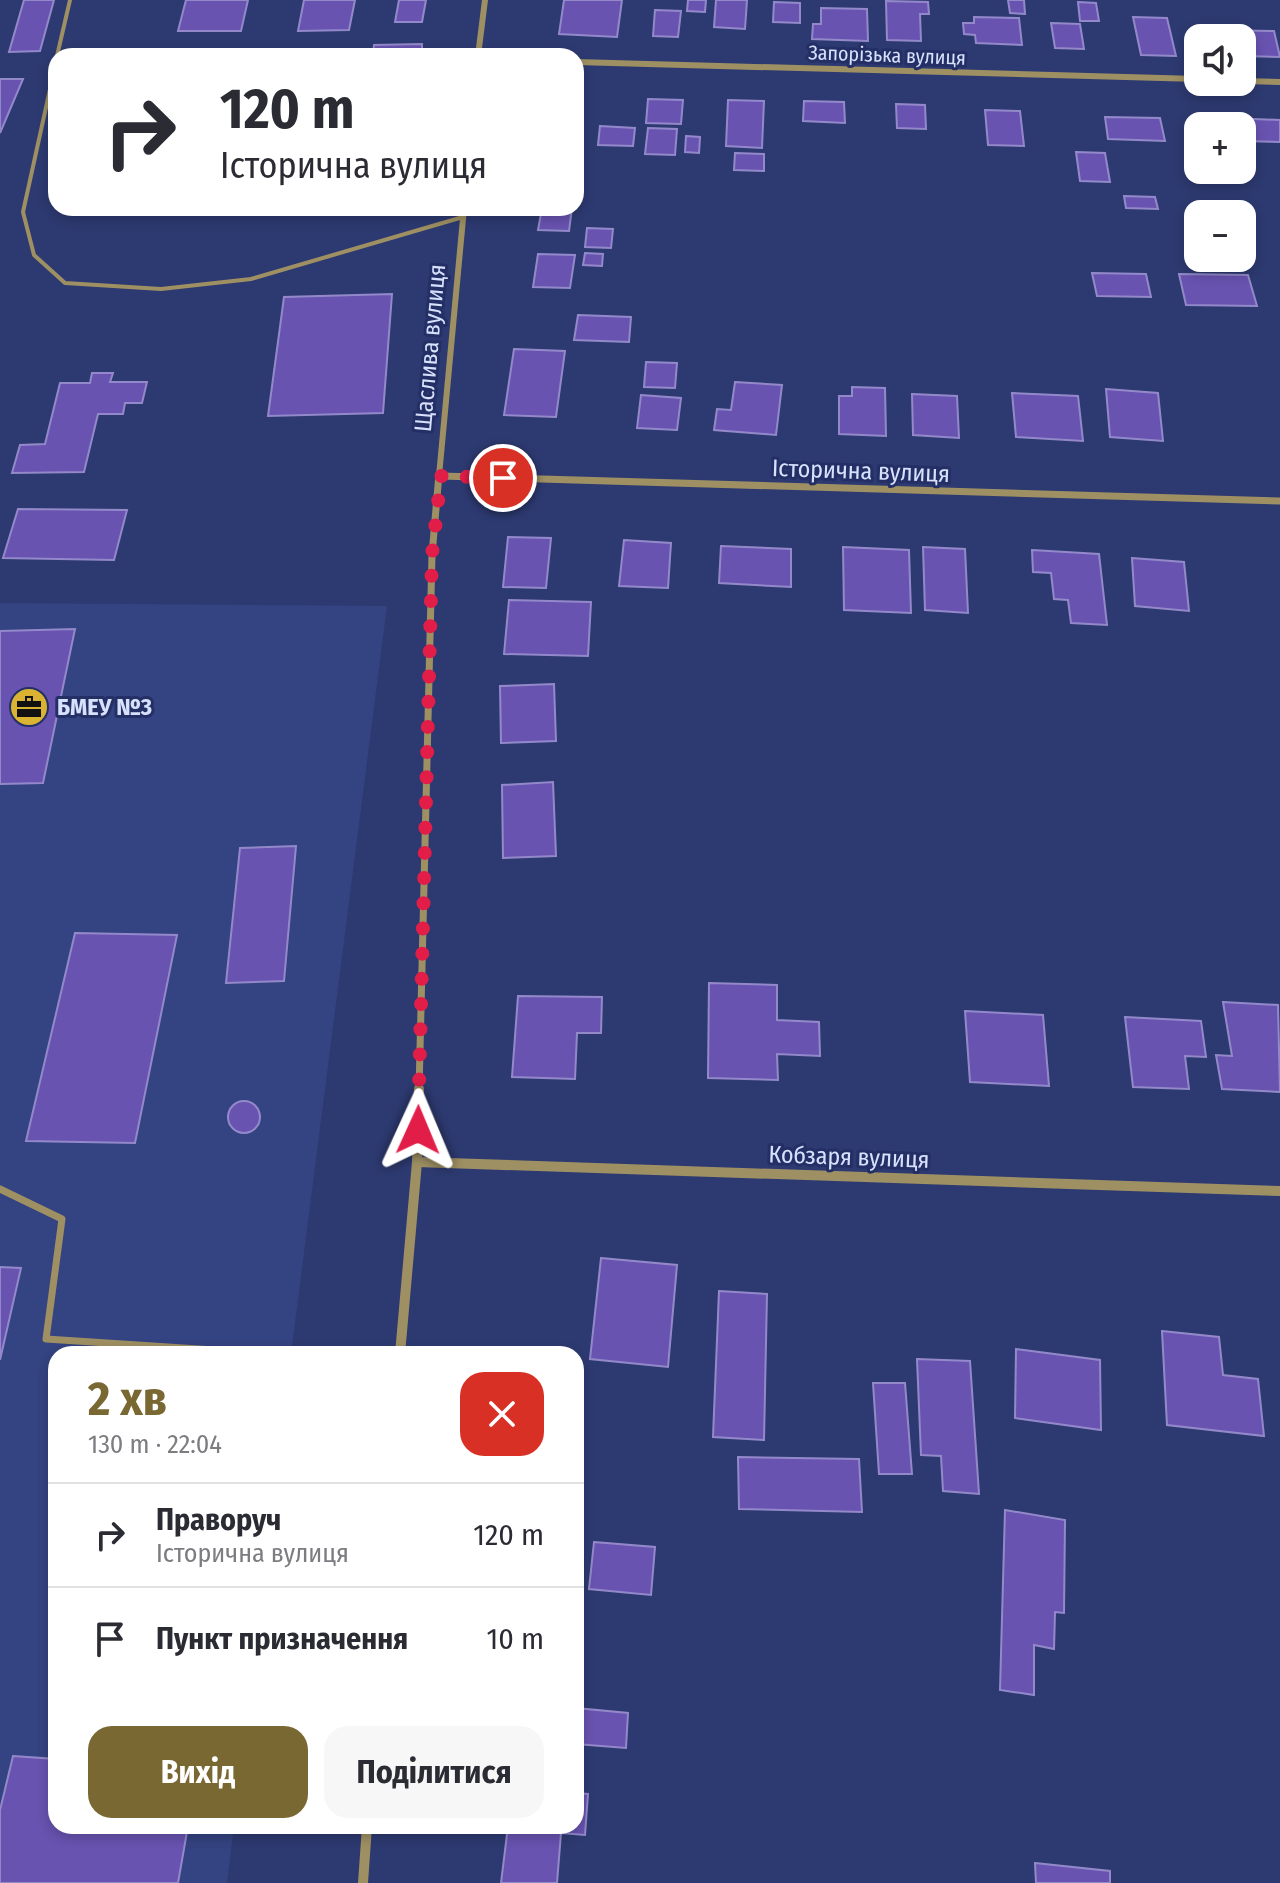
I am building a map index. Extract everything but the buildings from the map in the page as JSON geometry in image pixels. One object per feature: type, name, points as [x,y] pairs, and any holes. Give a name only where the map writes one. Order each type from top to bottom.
[{"type":"street","points":[[479,48],[485,0]]},
{"type":"street","name":"Запорізька вулиця","points":[[584,62],[1184,79]]},
{"type":"street","points":[[1256,81],[1280,82]]},
{"type":"street","name":"Щаслива вулиця","points":[[401,1346],[417,1162],[432,555],[464,216]]},
{"type":"street","name":"Історична вулиця","points":[[441,476],[1280,501]]},
{"type":"street","name":"Кобзаря вулиця","points":[[417,1162],[1280,1191]]},
{"type":"street","points":[[363,1883],[366,1834]]},
{"type":"lane","points":[[59,48],[70,0]]},
{"type":"lane","points":[[48,100],[23,212],[34,255],[65,283],[161,289],[251,279],[454,216]]},
{"type":"lane","points":[[0,1189],[62,1219],[46,1339],[153,1346]]},
{"type":"shaded area","points":[[0,603],[387,606],[292,1346],[48,1346],[48,1834],[233,1834],[227,1883],[0,1883]]},
{"type":"place","name":"БМЕУ №3","points":[[29,707]]},
{"type":"route","points":[[418,1130],[432,555],[441,476],[503,478]]}]
